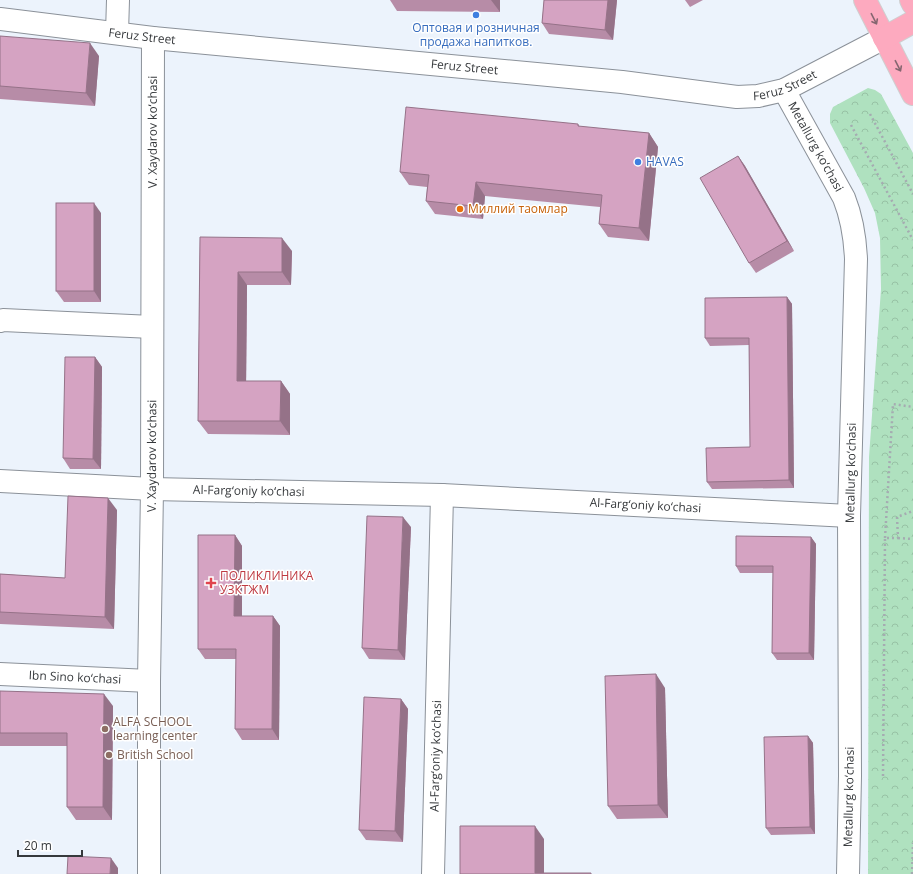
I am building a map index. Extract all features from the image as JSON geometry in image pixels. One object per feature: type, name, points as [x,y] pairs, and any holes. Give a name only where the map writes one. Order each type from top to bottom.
[{"type":"main road","points":[[865,0],[913,94]]},
{"type":"main road","points":[[911,0],[913,4]]},
{"type":"main road","name":"Feruz Street","points":[[884,38],[913,22]]},
{"type":"street","points":[[117,33],[118,0]]},
{"type":"street","name":"Feruz Street","points":[[0,19],[153,38],[622,82],[737,97],[758,96],[784,90],[884,38]]},
{"type":"street","name":"V. Xaydarov ko‘chasi","points":[[149,874],[153,38]]},
{"type":"street","name":"Metallurg ko‘chasi","points":[[784,90],[844,198],[854,229],[856,258],[849,516],[850,776],[848,874]]},
{"type":"street","points":[[0,321],[152,327]]},
{"type":"street","name":"Al-Farg‘oniy ko‘chasi","points":[[0,481],[152,489],[442,495],[849,516]]},
{"type":"street","name":"Al-Farg‘oniy ko‘chasi","points":[[433,874],[442,495]]},
{"type":"street","name":"Ibn Sino ko‘chasi","points":[[0,674],[149,681]]},
{"type":"path","points":[[870,114],[913,194]]},
{"type":"path","points":[[851,125],[913,240]]},
{"type":"path","points":[[883,776],[885,538],[893,404],[913,407]]},
{"type":"path","points":[[898,538],[897,517],[913,510]]},
{"type":"path","points":[[885,538],[913,539]]},
{"type":"path","points":[[912,874],[913,843]]},
{"type":"green space","points":[[868,88],[881,94],[913,153],[913,874],[868,874],[869,457],[881,289],[880,238],[875,213],[864,188],[830,123],[830,114],[833,107]]},
{"type":"building","points":[[544,0],[608,0],[605,30],[542,23]]},
{"type":"building","points":[[0,36],[90,43],[86,93],[0,86]]},
{"type":"building","points":[[406,107],[578,124],[578,126],[649,133],[639,228],[599,224],[602,195],[476,182],[473,206],[426,201],[429,175],[400,172]]},
{"type":"building","points":[[738,156],[787,241],[749,263],[700,178]]},
{"type":"building","points":[[56,203],[94,203],[94,291],[56,291]]},
{"type":"building","points":[[200,237],[282,238],[282,272],[238,272],[237,381],[281,381],[280,421],[198,421]]},
{"type":"building","points":[[787,297],[789,480],[707,482],[706,448],[750,447],[749,338],[705,338],[705,298]]},
{"type":"building","points":[[65,357],[95,357],[93,459],[63,458]]},
{"type":"building","points":[[68,496],[108,498],[105,617],[0,612],[0,574],[65,578]]},
{"type":"building","points":[[367,516],[403,517],[398,650],[362,648]]},
{"type":"building","points":[[198,535],[235,535],[234,616],[273,616],[272,729],[235,729],[236,649],[198,649]]},
{"type":"building","points":[[736,536],[811,537],[809,653],[772,653],[773,566],[736,566]]},
{"type":"building","points":[[656,674],[658,805],[608,806],[605,676]]},
{"type":"building","points":[[0,691],[104,694],[103,807],[67,807],[67,733],[0,733]]},
{"type":"building","points":[[364,697],[401,699],[395,831],[359,830]]},
{"type":"building","points":[[808,736],[810,827],[766,828],[764,737]]},
{"type":"building","points":[[460,826],[535,826],[535,873],[591,874],[460,874]]},
{"type":"building","points":[[68,856],[111,858],[110,874],[67,874]]},
{"type":"place","name":"Оптовая и розничная продажа напитков.","points":[[476,15]]},
{"type":"place","name":"HAVAS","points":[[638,162]]},
{"type":"place","name":"Миллий таомлар","points":[[460,209]]},
{"type":"place","name":"ПОЛИКЛИНИКА УЗКТЖМ","points":[[211,583]]},
{"type":"place","name":"ALFA SCHOOL learning center","points":[[105,729]]},
{"type":"place","name":"British School","points":[[109,755]]}]
